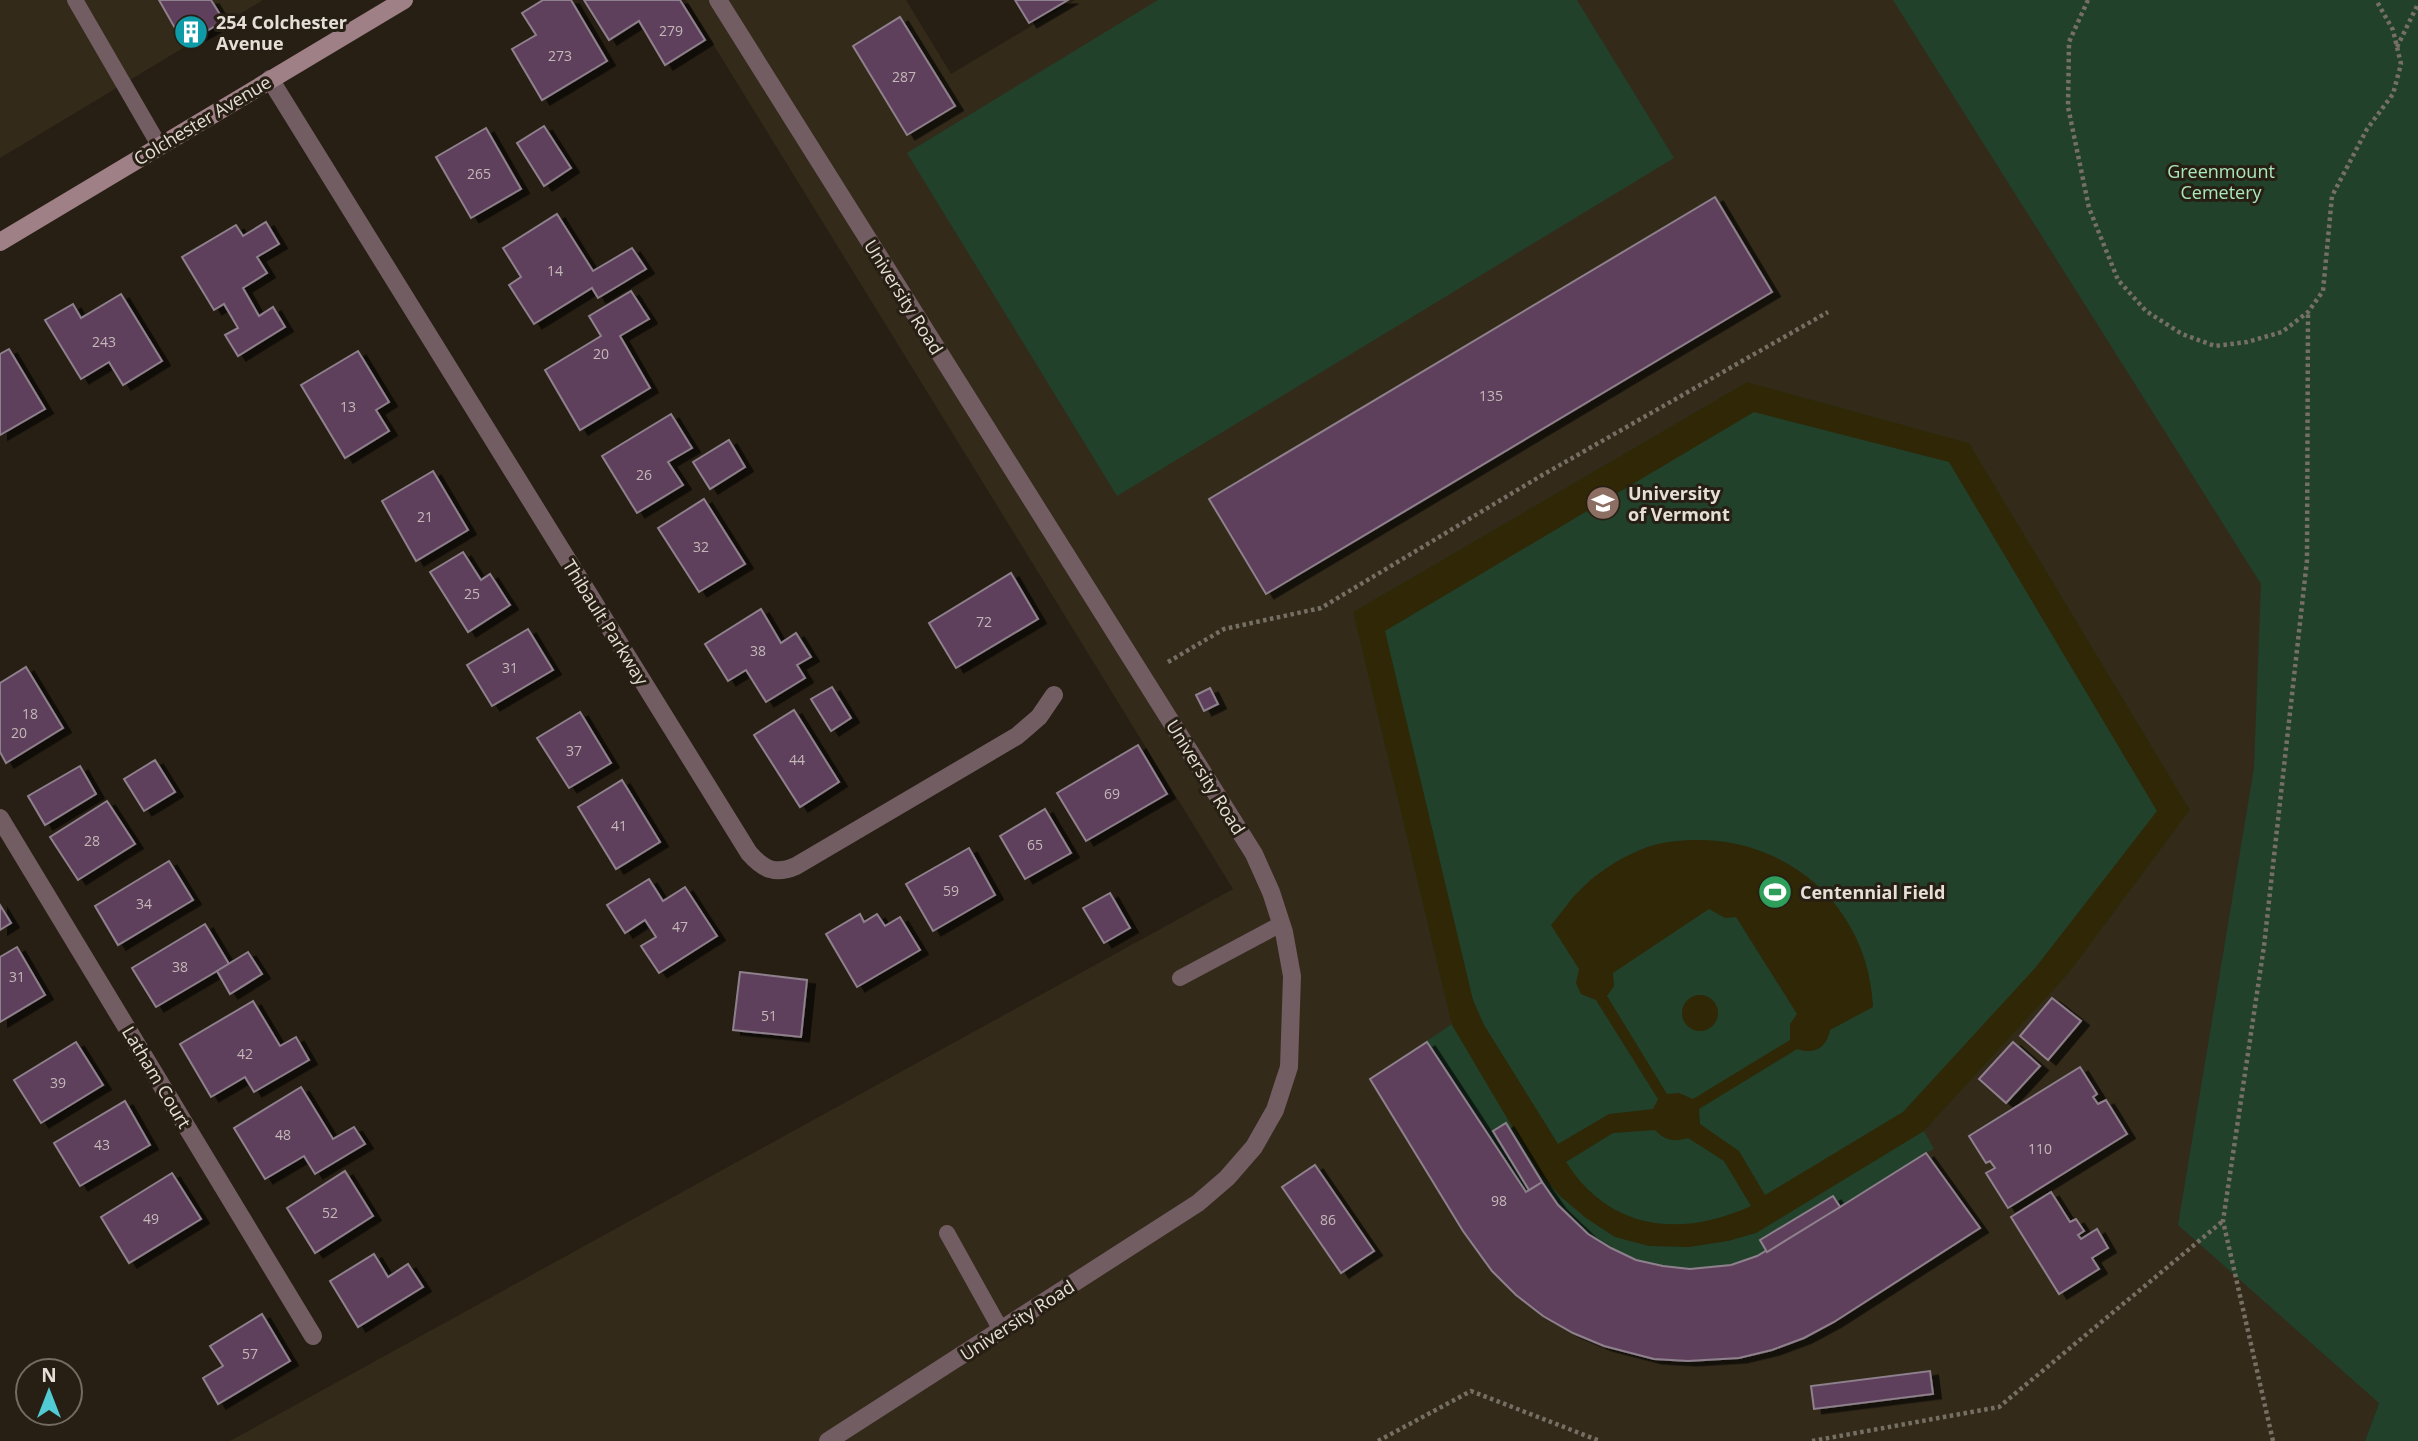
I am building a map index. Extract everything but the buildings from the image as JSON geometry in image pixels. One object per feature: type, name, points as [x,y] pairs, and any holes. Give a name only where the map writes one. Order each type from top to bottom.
[{"type":"main road","name":"Colchester Avenue","points":[[0,242],[404,0]]},
{"type":"street","name":"University Road","points":[[718,0],[1254,854],[1281,924],[1292,976],[1289,1067],[1275,1110],[1254,1147],[1227,1178],[1198,1203],[828,1441]]},
{"type":"street","name":"Thibault Parkway","points":[[270,79],[749,853],[762,867],[780,872],[796,866],[1005,743],[1031,725],[1054,695]]},
{"type":"street","name":"Latham Court","points":[[0,818],[313,1336]]},
{"type":"lane","points":[[75,0],[159,145]]},
{"type":"lane","points":[[1180,978],[1281,924]]},
{"type":"lane","points":[[947,1233],[1001,1330]]},
{"type":"path","points":[[2088,0],[2069,42],[2068,107],[2089,208],[2118,280],[2146,311],[2182,334],[2215,346],[2247,342],[2282,332],[2308,312],[2323,290],[2332,196],[2367,129],[2393,94],[2400,64],[2393,30],[2376,0]]},
{"type":"path","points":[[2397,48],[2418,4]]},
{"type":"path","points":[[1143,677],[1224,629],[1321,608],[1539,477],[1828,312]]},
{"type":"path","points":[[2273,1441],[2223,1221],[2264,946],[2307,560],[2308,312]]},
{"type":"path","points":[[1812,1441],[1999,1408],[2223,1221]]},
{"type":"path","points":[[1378,1441],[1471,1391],[1600,1441]]},
{"type":"shaded area","points":[[0,0],[263,0],[0,158]]},
{"type":"shaded area","name":"University of Vermont","points":[[686,0],[906,0],[951,74],[1075,0],[1894,0],[2418,832],[2379,1403],[2365,1441],[230,1441],[1233,889]]},
{"type":"green space","points":[[1158,0],[1577,0],[1674,158],[1117,496],[907,153]]},
{"type":"green space","name":"Greenmount Cemetery","points":[[1893,0],[2418,0],[2418,1441],[2365,1441],[2379,1403],[2178,1225],[2254,768],[2261,584]]},
{"type":"green space","name":"Centennial Field","points":[[1747,382],[1969,443],[2190,810],[2068,974],[1924,1131],[1934,1149],[1926,1153],[1834,1322],[1788,1344],[1739,1358],[1705,1361],[1654,1359],[1620,1351],[1573,1333],[1543,1316],[1504,1283],[1471,1244],[1370,1079],[1452,1024],[1353,612]]},
{"type":"sand","points":[[1747,382],[1969,443],[2190,810],[2068,974],[1924,1131],[1756,1233],[1728,1241],[1689,1247],[1649,1246],[1615,1237],[1586,1218],[1540,1174],[1452,1025],[1353,612]],"holes":[[[1754,412],[1949,462],[2157,811],[2036,967],[1903,1112],[1765,1195],[1739,1151],[1700,1124],[1699,1109],[1797,1049],[1809,1051],[1823,1046],[1830,1030],[1873,1007],[1868,972],[1857,940],[1841,912],[1820,888],[1794,868],[1765,853],[1733,843],[1691,840],[1654,845],[1623,858],[1592,879],[1574,896],[1551,925],[1579,969],[1576,983],[1581,994],[1596,1000],[1658,1099],[1653,1109],[1609,1114],[1558,1144],[1484,1025],[1473,1000],[1385,631]],[[1709,909],[1725,918],[1736,917],[1797,1014],[1790,1024],[1790,1040],[1693,1099],[1679,1093],[1667,1094],[1607,996],[1614,986],[1613,973]],[[1655,1130],[1670,1140],[1688,1138],[1724,1161],[1751,1206],[1725,1216],[1673,1224],[1649,1222],[1625,1215],[1584,1185],[1566,1162],[1613,1133]]]},
{"type":"sand","points":[[1700,995],[1713,1000],[1718,1013],[1713,1026],[1700,1031],[1687,1026],[1682,1013],[1687,1000]]},
{"type":"place","name":"254 Colchester Avenue","points":[[191,32]]},
{"type":"place","name":"University of Vermont","points":[[1603,503]]},
{"type":"place","name":"Centennial Field","points":[[1775,892]]}]
